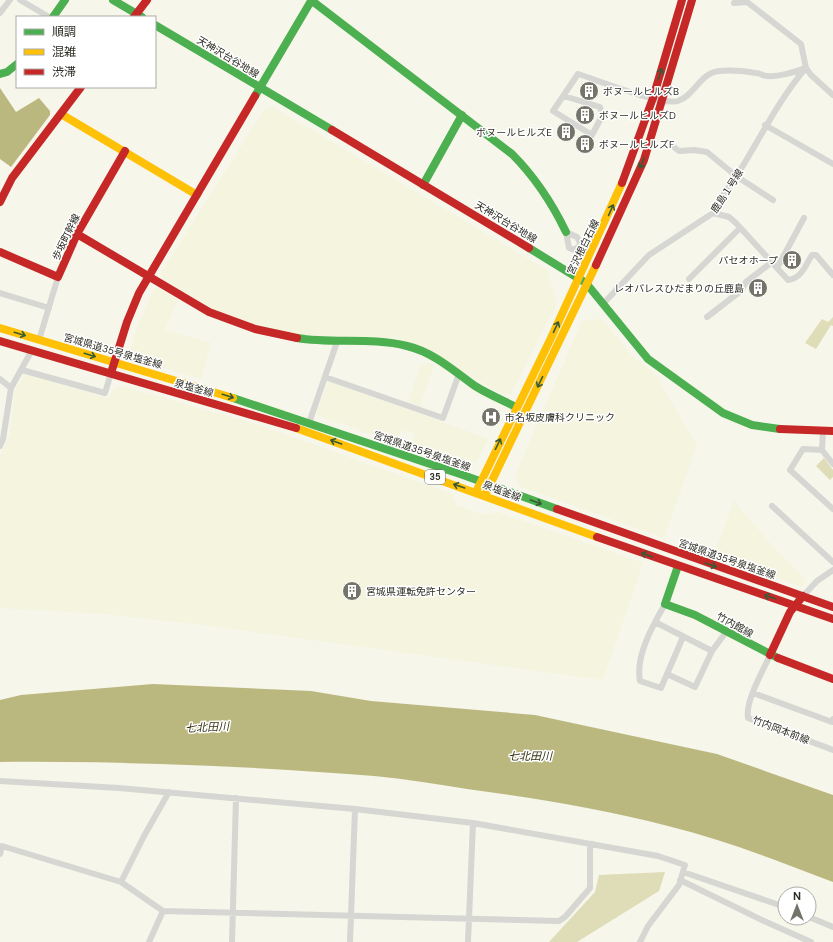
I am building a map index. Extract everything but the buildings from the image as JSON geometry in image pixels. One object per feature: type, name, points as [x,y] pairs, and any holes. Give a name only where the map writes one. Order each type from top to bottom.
[{"type":"street","points":[[0,13],[10,0]]},
{"type":"street","points":[[20,0],[47,16]]},
{"type":"street","points":[[54,16],[66,0]]},
{"type":"street","points":[[113,0],[137,16],[147,0]]},
{"type":"street","points":[[22,370],[105,393],[133,308],[149,276],[261,88],[311,0],[528,168],[541,184],[553,204],[566,232]]},
{"type":"street","name":"宮沢根白石線","points":[[476,492],[516,407],[551,338],[578,277],[609,215],[627,173],[653,98],[682,0]]},
{"type":"street","points":[[485,495],[577,306],[586,283],[644,160],[692,0]]},
{"type":"street","points":[[734,3],[747,2],[801,44],[806,68],[811,75],[833,95]]},
{"type":"street","name":"天神沢台谷地線","points":[[156,26],[578,277],[586,283],[648,359],[723,413],[752,425],[769,429],[833,431]]},
{"type":"street","points":[[0,74],[7,72],[16,65]]},
{"type":"street","points":[[564,96],[600,107],[602,116],[592,135],[553,111],[578,74],[653,98],[677,101],[687,95],[709,74],[718,71],[757,73],[767,76],[784,75],[806,68]]},
{"type":"street","name":"鹿島１号線","points":[[603,304],[649,255],[713,213],[716,205],[736,176],[787,90],[806,68]]},
{"type":"street","points":[[0,202],[12,178],[80,88]]},
{"type":"street","points":[[61,114],[197,195]]},
{"type":"street","points":[[423,185],[462,116]]},
{"type":"street","points":[[765,125],[833,164]]},
{"type":"street","points":[[674,147],[678,151],[694,150],[707,152],[736,176],[773,200]]},
{"type":"street","name":"歩坂町幹線","points":[[0,252],[58,277],[77,234],[125,151]]},
{"type":"street","points":[[713,213],[729,218],[788,280],[796,279],[812,255],[816,255],[831,274]]},
{"type":"street","points":[[777,268],[804,218]]},
{"type":"street","points":[[688,280],[740,228]]},
{"type":"street","points":[[77,234],[208,312],[230,322],[283,337],[337,342],[395,343],[410,346],[436,358],[477,387],[516,407]]},
{"type":"street","points":[[707,317],[742,290],[746,282],[772,262]]},
{"type":"street","points":[[831,274],[833,265]]},
{"type":"street","points":[[39,340],[58,277]]},
{"type":"street","points":[[0,293],[49,308]]},
{"type":"street","name":"宮城県道35号泉塩釜線","points":[[0,328],[309,423],[833,607]]},
{"type":"street","name":"泉塩釜線","points":[[0,341],[286,425],[485,495],[678,566],[833,619]]},
{"type":"street","points":[[309,423],[337,342]]},
{"type":"street","points":[[0,446],[3,439],[11,388],[32,350]]},
{"type":"street","points":[[325,377],[443,418],[459,374]]},
{"type":"street","points":[[0,379],[11,388]]},
{"type":"street","points":[[823,431],[822,450],[833,464]]},
{"type":"street","points":[[822,450],[803,449],[790,470],[833,509]]},
{"type":"street","points":[[772,506],[833,562]]},
{"type":"street","points":[[678,566],[664,604],[649,633],[638,673],[640,681],[661,688],[683,636]]},
{"type":"street","points":[[770,655],[794,606],[817,581],[833,570]]},
{"type":"street","name":"竹内館線","points":[[664,604],[695,615],[770,655],[833,679]]},
{"type":"street","points":[[655,622],[712,651]]},
{"type":"street","points":[[667,674],[695,687],[712,651],[726,632]]},
{"type":"street","name":"竹内岡本前線","points":[[770,655],[753,693],[747,711],[748,718],[833,750]]},
{"type":"street","points":[[753,693],[832,722],[833,719]]},
{"type":"street","points":[[0,781],[96,786],[170,792],[355,809],[473,823],[658,856],[686,865],[678,884],[648,926],[640,942]]},
{"type":"street","points":[[121,882],[144,836],[170,792]]},
{"type":"street","points":[[232,942],[236,798]]},
{"type":"street","points":[[350,942],[355,809]]},
{"type":"street","points":[[468,942],[473,823]]},
{"type":"street","points":[[0,854],[2,846],[121,882],[163,911],[233,912],[352,917],[559,921],[565,917],[590,888],[590,848],[592,844]]},
{"type":"street","points":[[683,872],[777,904]]},
{"type":"street","points":[[680,880],[811,942]]},
{"type":"street","points":[[149,942],[163,911]]},
{"type":"street","points":[[817,920],[833,927]]},
{"type":"shaded area","points":[[273,107],[547,270],[557,303],[511,394],[505,396],[467,374],[429,349],[396,338],[286,334],[243,323],[213,309],[163,279],[161,273],[264,110]]},
{"type":"shaded area","points":[[158,288],[178,299],[165,330],[211,343],[201,379],[134,359],[130,351],[137,328],[154,289]]},
{"type":"shaded area","points":[[602,319],[632,356],[661,379],[660,383],[697,445],[664,538],[521,487],[515,475],[582,321]]},
{"type":"shaded area","points":[[429,363],[434,365],[420,406],[408,402],[421,364]]},
{"type":"shaded area","name":"宮城県運転免許センター","points":[[25,374],[109,398],[112,391],[121,386],[259,425],[452,494],[456,505],[483,515],[498,512],[643,563],[603,680],[203,625],[104,614],[0,608],[0,456],[10,434],[15,391]]},
{"type":"shaded area","points":[[330,382],[488,439],[477,461],[463,466],[410,447],[415,434],[401,430],[397,443],[316,415],[327,383]]},
{"type":"shaded area","points":[[734,501],[775,549],[805,579],[802,587],[714,555]]},
{"type":"green space","points":[[833,317],[833,326],[831,325],[816,349],[805,343],[822,319],[828,322]]},
{"type":"green space","points":[[824,458],[833,470],[833,477],[830,480],[816,466]]},
{"type":"green space","points":[[665,872],[659,891],[577,942],[549,942],[595,892],[599,875]]},
{"type":"water","points":[[0,88],[16,112],[39,98],[50,111],[50,115],[11,167],[0,159]]},
{"type":"water","name":"七北田川","points":[[153,684],[311,691],[371,701],[535,715],[717,754],[833,795],[833,882],[731,844],[643,820],[568,804],[420,782],[374,776],[281,769],[141,763],[0,762],[0,700],[21,695]]},
{"type":"traffic: fast","points":[[54,16],[65,0]]},
{"type":"traffic: fast","points":[[113,0],[140,16]]},
{"type":"traffic: fast","points":[[311,0],[512,154],[542,191],[566,232]]},
{"type":"traffic: fast","points":[[255,96],[311,1]]},
{"type":"traffic: fast","points":[[156,26],[332,130]]},
{"type":"traffic: fast","points":[[0,74],[7,72],[16,65]]},
{"type":"traffic: fast","points":[[423,185],[462,115]]},
{"type":"traffic: fast","points":[[529,248],[586,283],[648,359],[723,413],[752,425],[780,429]]},
{"type":"traffic: fast","points":[[297,338],[324,341],[366,341],[393,343],[417,349],[434,357],[480,389],[516,407]]},
{"type":"traffic: fast","points":[[233,398],[463,475],[557,509]]},
{"type":"traffic: fast","points":[[678,566],[665,604],[695,615],[778,658]]},
{"type":"traffic: slow","points":[[61,114],[197,195]]},
{"type":"traffic: slow","points":[[476,492],[551,338],[622,183]]},
{"type":"traffic: slow","points":[[485,495],[596,265]]},
{"type":"traffic: slow","points":[[0,328],[233,398]]},
{"type":"traffic: slow","points":[[296,428],[597,537]]},
{"type":"traffic: jam","points":[[135,16],[147,0]]},
{"type":"traffic: jam","points":[[622,183],[653,98],[682,0]]},
{"type":"traffic: jam","points":[[596,265],[644,160],[692,0]]},
{"type":"traffic: jam","points":[[0,202],[12,178],[80,88]]},
{"type":"traffic: jam","points":[[111,373],[127,322],[139,293],[255,96]]},
{"type":"traffic: jam","points":[[332,130],[529,248]]},
{"type":"traffic: jam","points":[[0,252],[58,277],[77,234],[125,151]]},
{"type":"traffic: jam","points":[[77,234],[209,312],[255,329],[297,338]]},
{"type":"traffic: jam","points":[[0,341],[296,428]]},
{"type":"traffic: jam","points":[[780,429],[833,431]]},
{"type":"traffic: jam","points":[[557,509],[833,607]]},
{"type":"traffic: jam","points":[[597,537],[833,619]]},
{"type":"traffic: jam","points":[[770,655],[790,612],[803,596]]},
{"type":"traffic: jam","points":[[778,658],[833,679]]},
{"type":"place","name":"ボヌールヒルズB","points":[[589,91]]},
{"type":"place","name":"ボヌールヒルズD","points":[[585,115]]},
{"type":"place","name":"ボヌールヒルズE","points":[[566,132]]},
{"type":"place","name":"ボヌールヒルズF","points":[[585,144]]},
{"type":"place","name":"パセオホープ","points":[[792,260]]},
{"type":"place","name":"レオパレスひだまりの丘鹿島","points":[[758,288]]},
{"type":"place","name":"市名坂皮膚科クリニック","points":[[491,417]]},
{"type":"place","name":"宮城県運転免許センター","points":[[352,591]]}]
